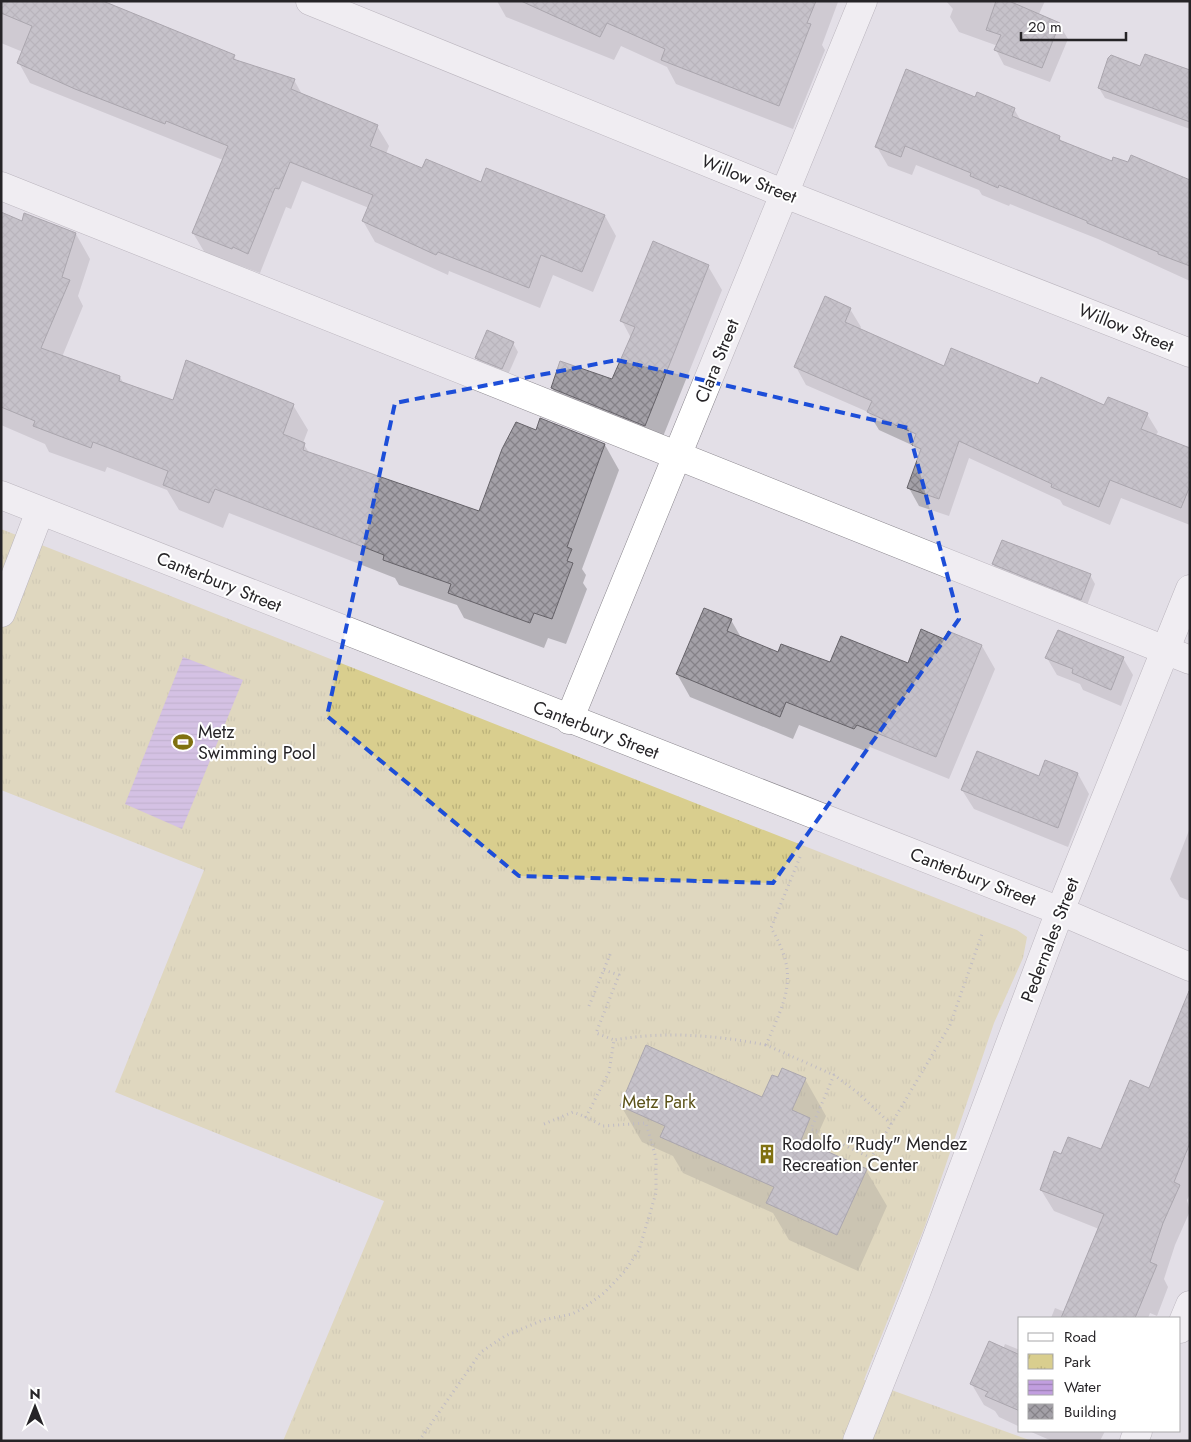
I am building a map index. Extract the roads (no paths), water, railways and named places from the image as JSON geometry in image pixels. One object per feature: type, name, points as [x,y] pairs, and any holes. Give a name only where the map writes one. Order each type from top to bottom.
[{"type":"street","name":"Willow Street","points":[[310,1],[785,194],[1190,353]]},
{"type":"street","name":"Clara Street","points":[[570,720],[679,457],[863,1]]},
{"type":"street","points":[[1,186],[1178,655]]},
{"type":"street","name":"Canterbury Street","points":[[1,495],[1060,911],[1190,967]]},
{"type":"street","points":[[1,613],[40,511]]},
{"type":"street","name":"Pedernales Street","points":[[857,1441],[916,1293],[1060,911],[1178,655],[1190,588]]},
{"type":"street","points":[[1181,1327],[1190,1305]]},
{"type":"water","name":"Metz Swimming Pool","points":[[183,657],[243,680],[182,829],[125,804]]},
{"type":"place","name":"Metz Swimming Pool","points":[[183,742]]},
{"type":"place","name":"Rodolfo \"Rudy\" Mendez Recreation Center","points":[[767,1154]]},
{"type":"park label","name":"Metz Park","points":[[659,1102]]}]
